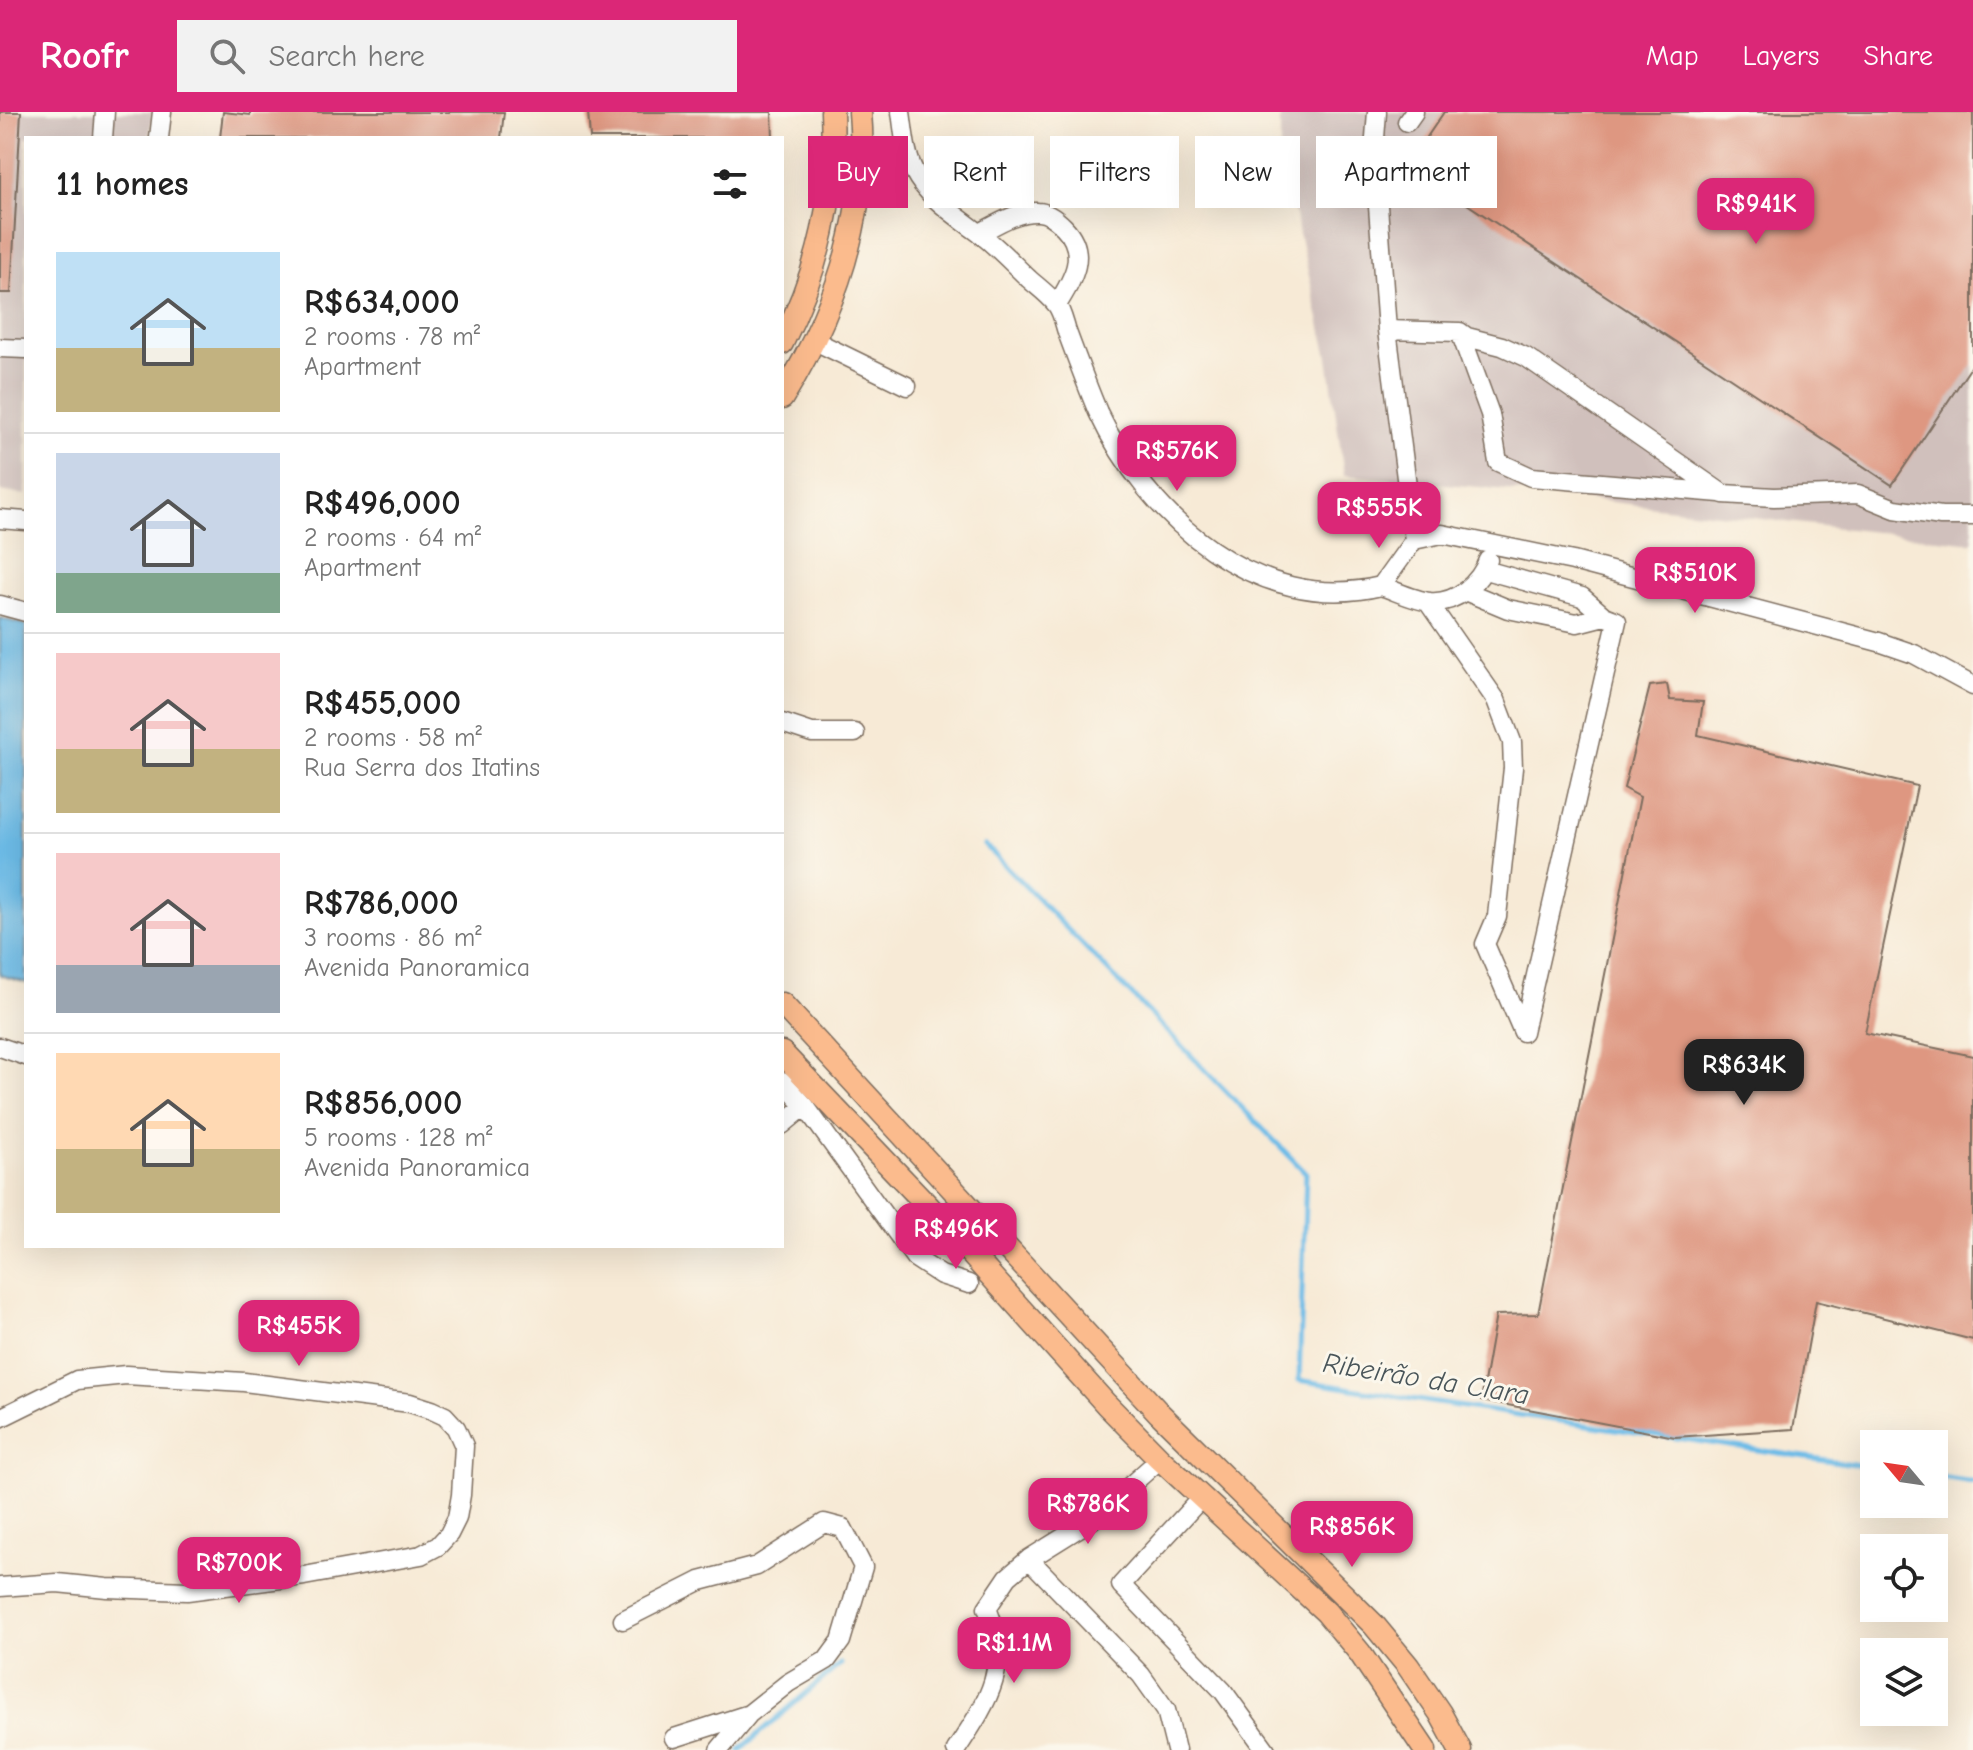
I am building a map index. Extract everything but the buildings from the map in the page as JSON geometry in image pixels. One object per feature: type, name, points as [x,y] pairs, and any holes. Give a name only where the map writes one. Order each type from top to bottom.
[{"type":"main road","points":[[784,338],[812,275],[828,212],[834,151],[832,112]]},
{"type":"main road","points":[[784,394],[832,298],[850,244],[857,209],[861,158],[860,112]]},
{"type":"main road","points":[[784,1006],[1182,1437],[1343,1591],[1374,1625],[1408,1666],[1440,1713],[1460,1750]]},
{"type":"main road","points":[[784,1055],[929,1207],[1106,1404],[1160,1459],[1326,1612],[1360,1653],[1425,1750]]},
{"type":"street","points":[[103,136],[105,112]]},
{"type":"street","points":[[159,136],[162,112]]},
{"type":"street","points":[[901,112],[907,151],[919,180],[1057,305],[1099,413],[1127,464],[1158,505],[1184,530],[1250,573],[1286,585],[1320,592],[1348,593],[1381,586],[1428,602],[1442,602],[1465,591],[1485,570],[1493,546]]},
{"type":"street","points":[[1377,112],[1374,151],[1387,330],[1414,540]]},
{"type":"street","points":[[980,233],[1026,213],[1046,213],[1060,223],[1076,244],[1078,256],[1077,269],[1057,305]]},
{"type":"street","points":[[1387,330],[1460,332],[1526,357],[1723,494]]},
{"type":"street","points":[[1460,332],[1490,414],[1498,462],[1531,477],[1774,497],[1858,494],[1895,509],[1941,516],[1973,516]]},
{"type":"street","points":[[813,340],[907,386]]},
{"type":"street","points":[[0,348],[24,349]]},
{"type":"street","points":[[0,519],[24,521]]},
{"type":"street","points":[[1381,586],[1414,540],[1442,534],[1573,561],[1879,642],[1914,654],[1973,686]]},
{"type":"street","points":[[1428,602],[1496,700],[1512,742],[1513,768],[1497,916],[1485,944],[1523,1032],[1617,621],[1604,616],[1582,597],[1485,570]]},
{"type":"street","points":[[1465,591],[1508,609],[1577,623],[1604,616]]},
{"type":"street","points":[[0,605],[24,611]]},
{"type":"street","points":[[784,724],[812,733],[855,733]]},
{"type":"street","points":[[0,1047],[24,1055]]},
{"type":"street","points":[[784,1083],[805,1106],[915,1258],[941,1275],[969,1284]]},
{"type":"street","points":[[784,1123],[805,1106]]},
{"type":"street","points":[[0,1418],[77,1380],[126,1375],[244,1382],[410,1403],[445,1416],[456,1428],[464,1446],[457,1518],[438,1546],[421,1555],[304,1576],[187,1591],[57,1583],[0,1587]]},
{"type":"street","points":[[956,1750],[990,1693],[999,1656],[998,1640],[987,1608],[1008,1577],[1029,1559],[1093,1519],[1160,1459]]},
{"type":"street","points":[[1202,1497],[1121,1585],[1223,1691],[1266,1750]]},
{"type":"street","points":[[623,1620],[700,1581],[757,1566],[824,1523],[843,1528],[863,1567],[841,1641],[827,1660],[788,1683],[749,1714],[719,1750]]},
{"type":"street","points":[[1029,1559],[1141,1675],[1166,1710],[1176,1750]]},
{"type":"street","points":[[674,1738],[749,1714]]},
{"type":"shaded area","points":[[0,112],[153,112],[149,136],[24,136],[24,495],[0,491]]},
{"type":"shaded area","points":[[1280,112],[1973,112],[1973,543],[1479,487],[1344,475],[1328,357],[1293,208],[1300,208],[1300,136],[1280,136]]},
{"type":"water","points":[[0,618],[24,624],[24,982],[0,975]]},
{"type":"waterway","name":"Ribeirão da Clara","points":[[985,845],[1306,1173],[1299,1380],[1860,1465]]},
{"type":"waterway","name":"Ribeirão da Clara","points":[[1948,1478],[1973,1482]]},
{"type":"waterway","points":[[740,1750],[840,1664]]}]
